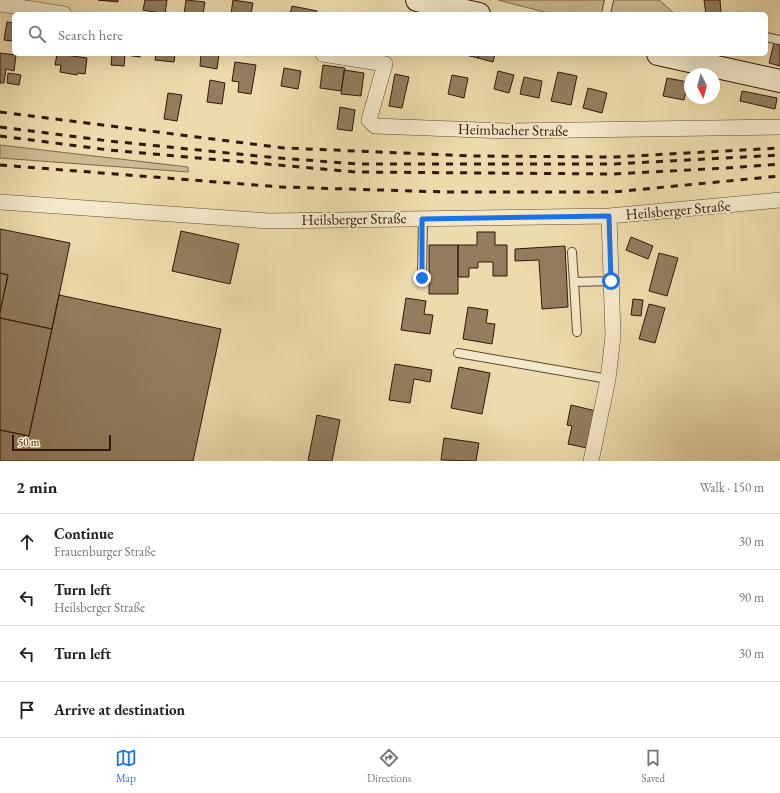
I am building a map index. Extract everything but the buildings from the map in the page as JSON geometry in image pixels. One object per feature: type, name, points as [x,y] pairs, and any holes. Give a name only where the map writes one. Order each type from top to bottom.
[{"type":"main road","points":[[417,0],[470,12]]},
{"type":"main road","points":[[667,56],[780,81]]},
{"type":"street","points":[[0,4],[51,12]]},
{"type":"street","name":"Heimbacher Straße","points":[[335,56],[384,64],[369,120],[375,126],[507,132],[780,127]]},
{"type":"street","name":"Heilsberger Straße","points":[[0,202],[269,221],[609,216],[780,200]]},
{"type":"street","points":[[591,461],[608,379],[613,336],[609,216]]},
{"type":"lane","points":[[606,12],[609,0]]},
{"type":"lane","points":[[768,37],[780,40]]},
{"type":"lane","points":[[422,219],[422,278]]},
{"type":"lane","points":[[572,252],[577,332]]},
{"type":"lane","points":[[574,282],[611,281]]},
{"type":"lane","points":[[458,353],[608,379]]},
{"type":"shaded area","points":[[498,0],[659,0],[673,12],[544,12]]},
{"type":"shaded area","points":[[0,145],[188,167],[188,172],[0,158]]},
{"type":"railway","points":[[0,112],[284,148],[472,156],[614,157],[780,148]]},
{"type":"railway","points":[[0,127],[109,141],[278,158],[359,164],[613,164],[780,155]]},
{"type":"railway","points":[[0,136],[109,150],[356,172],[614,174],[780,164]]},
{"type":"railway","points":[[0,165],[281,187],[446,192],[613,192],[780,176]]},
{"type":"route","points":[[422,278],[422,219],[609,216],[611,281]]}]
